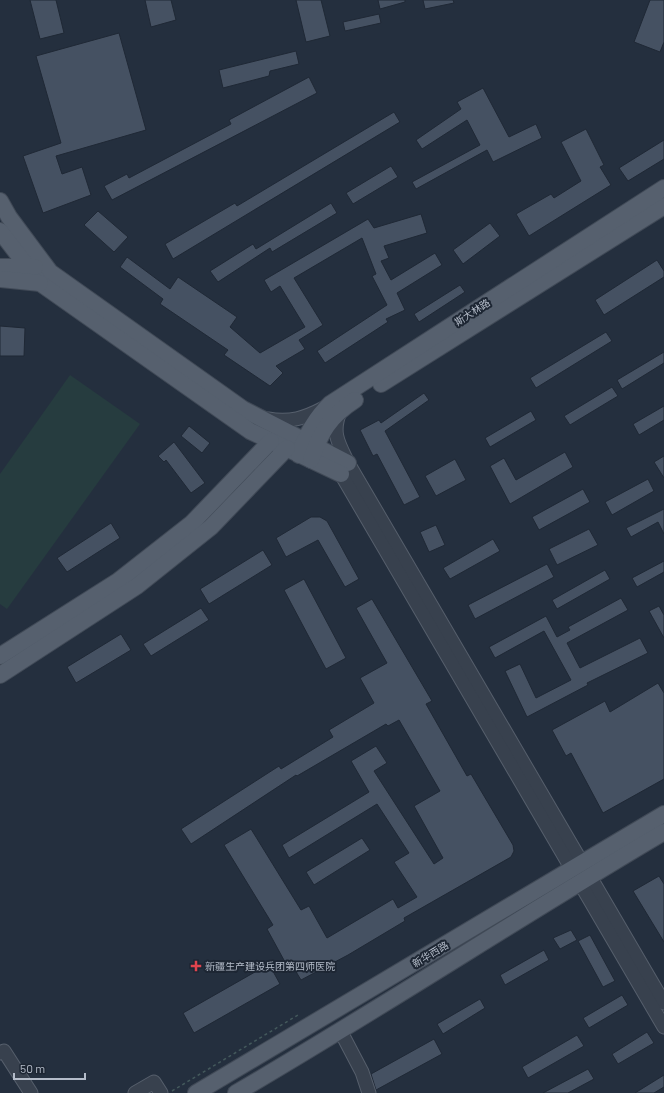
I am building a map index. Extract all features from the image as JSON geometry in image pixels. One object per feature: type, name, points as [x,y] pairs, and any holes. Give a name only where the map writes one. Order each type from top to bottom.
[{"type":"main road","name":"斯大林路","points":[[0,675],[137,586],[211,527],[303,450],[330,420],[336,406],[664,188]]},
{"type":"main road","points":[[0,200],[9,217],[50,272],[303,450]]},
{"type":"main road","name":"斯大林路","points":[[336,406],[664,206]]},
{"type":"main road","points":[[0,231],[40,283],[234,420],[250,431],[271,441],[303,450],[345,469]]},
{"type":"main road","points":[[0,267],[29,268],[45,265]]},
{"type":"main road","points":[[0,279],[40,283]]},
{"type":"main road","points":[[0,656],[118,581],[192,523],[271,441]]},
{"type":"main road","name":"新华西路","points":[[236,1093],[341,1032],[581,873],[664,814]]},
{"type":"main road","name":"新华西路","points":[[196,1093],[581,873],[664,832]]},
{"type":"street","points":[[258,418],[280,422],[294,421],[336,406],[335,431],[345,469],[581,873],[664,1027]]},
{"type":"street","points":[[581,873],[664,1003]]},
{"type":"street","points":[[341,1032],[362,1072],[369,1093]]},
{"type":"street","points":[[0,1053],[4,1051],[31,1093]]},
{"type":"street","points":[[135,1093],[154,1082],[161,1093]]},
{"type":"path","points":[[168,1093],[298,1015]]},
{"type":"green space","points":[[70,375],[140,424],[7,609],[0,604],[0,474]]},
{"type":"building","points":[[30,0],[56,0],[64,33],[40,39]]},
{"type":"building","points":[[145,0],[171,0],[176,20],[151,27]]},
{"type":"building","points":[[296,0],[321,0],[330,36],[306,42]]},
{"type":"building","points":[[378,0],[405,0],[405,2],[380,9]]},
{"type":"building","points":[[423,0],[453,0],[454,3],[425,9]]},
{"type":"building","points":[[650,0],[664,0],[664,42],[660,52],[634,42]]},
{"type":"building","points":[[379,14],[381,23],[345,31],[343,22]]},
{"type":"building","points":[[119,33],[146,130],[56,156],[62,174],[82,167],[91,195],[43,213],[23,156],[61,143],[36,56]]},
{"type":"building","points":[[296,51],[299,64],[270,71],[269,76],[223,88],[219,70]]},
{"type":"building","points":[[309,77],[317,93],[112,200],[104,186],[127,174],[129,178],[231,124],[229,120]]},
{"type":"building","points":[[483,88],[509,137],[536,124],[542,138],[493,162],[487,150],[416,189],[412,182],[480,145],[467,120],[422,149],[416,140],[461,109],[457,102]]},
{"type":"building","points":[[394,112],[400,122],[173,259],[165,244],[235,203],[237,206]]},
{"type":"building","points":[[586,129],[604,165],[600,167],[611,185],[529,236],[516,214],[551,194],[554,198],[581,181],[561,142]]},
{"type":"building","points":[[664,140],[664,159],[628,181],[619,168]]},
{"type":"building","points":[[391,166],[398,177],[353,204],[346,193]]},
{"type":"building","points":[[331,203],[337,213],[272,252],[270,248],[218,282],[210,271],[253,244],[256,249]]},
{"type":"building","points":[[98,211],[128,237],[114,252],[84,225]]},
{"type":"building","points":[[421,214],[427,233],[384,246],[389,258],[381,261],[391,280],[435,253],[442,265],[397,293],[405,310],[386,319],[388,322],[325,363],[317,351],[387,305],[372,276],[376,274],[362,238],[294,278],[323,325],[299,340],[305,349],[276,366],[283,373],[270,386],[224,355],[228,350],[160,304],[163,299],[120,267],[127,257],[170,289],[178,277],[237,317],[230,327],[260,353],[305,327],[280,286],[271,292],[264,280],[368,219],[374,228]]},
{"type":"building","points":[[490,223],[500,236],[463,264],[453,250]]},
{"type":"building","points":[[657,260],[664,271],[664,277],[604,315],[595,300]]},
{"type":"building","points":[[460,285],[465,292],[419,322],[414,314]]},
{"type":"building","points":[[0,326],[25,328],[24,356],[0,356]]},
{"type":"building","points":[[606,332],[612,341],[536,388],[530,378]]},
{"type":"building","points":[[664,352],[664,363],[622,389],[617,380]]},
{"type":"building","points":[[612,387],[618,396],[570,425],[564,416]]},
{"type":"building","points":[[424,393],[429,400],[385,431],[420,497],[404,505],[377,454],[373,456],[360,430],[379,420],[381,423]]},
{"type":"building","points":[[664,406],[664,420],[639,435],[633,424]]},
{"type":"building","points":[[531,411],[536,420],[490,447],[485,438]]},
{"type":"building","points":[[189,426],[210,443],[202,453],[181,436]]},
{"type":"building","points":[[174,442],[205,483],[191,493],[166,460],[164,462],[158,456]]},
{"type":"building","points":[[565,452],[573,467],[510,504],[490,466],[504,458],[516,480]]},
{"type":"building","points":[[664,456],[664,478],[654,462]]},
{"type":"building","points":[[455,459],[466,480],[436,496],[425,476]]},
{"type":"building","points":[[648,479],[654,491],[612,515],[605,502]]},
{"type":"building","points":[[583,489],[590,502],[539,530],[532,517]]},
{"type":"building","points":[[664,509],[664,534],[658,522],[631,537],[626,528]]},
{"type":"building","points":[[311,517],[320,517],[327,521],[359,579],[345,587],[318,540],[286,557],[276,538]]},
{"type":"building","points":[[111,523],[120,538],[67,572],[57,558]]},
{"type":"building","points":[[436,525],[445,545],[429,552],[420,532]]},
{"type":"building","points":[[589,529],[598,545],[557,565],[549,549]]},
{"type":"building","points":[[493,539],[500,551],[450,579],[443,568]]},
{"type":"building","points":[[263,550],[272,565],[209,604],[200,589]]},
{"type":"building","points":[[664,561],[664,572],[637,587],[632,578]]},
{"type":"building","points":[[547,564],[554,577],[475,619],[468,605]]},
{"type":"building","points":[[605,570],[610,579],[557,609],[552,600]]},
{"type":"building","points":[[304,579],[346,658],[326,669],[284,590]]},
{"type":"building","points":[[621,598],[628,610],[567,643],[580,668],[640,638],[648,653],[587,683],[588,685],[527,717],[505,671],[520,664],[536,698],[571,680],[544,631],[495,658],[489,647],[546,616],[557,637],[570,630],[568,627]]},
{"type":"building","points":[[372,599],[432,701],[426,704],[467,776],[471,774],[513,845],[514,851],[511,857],[404,918],[405,921],[348,955],[301,980],[289,960],[285,962],[267,929],[273,925],[224,845],[251,829],[301,910],[309,906],[327,938],[393,899],[398,908],[417,897],[394,862],[409,853],[377,804],[289,858],[282,845],[369,792],[351,761],[376,746],[387,763],[374,771],[434,864],[443,858],[414,806],[440,791],[399,720],[388,726],[386,724],[297,776],[296,775],[191,844],[181,829],[279,766],[281,769],[333,737],[329,730],[374,703],[360,678],[387,663],[356,608]]},
{"type":"building","points":[[659,606],[664,615],[664,638],[649,611]]},
{"type":"building","points":[[201,608],[209,620],[151,656],[143,644]]},
{"type":"building","points":[[121,634],[131,650],[76,683],[67,667]]},
{"type":"building","points":[[658,683],[664,693],[664,779],[603,813],[571,753],[566,756],[552,730],[605,701],[610,712]]},
{"type":"building","points":[[362,838],[370,850],[314,885],[306,872]]},
{"type":"building","points":[[659,876],[664,884],[664,942],[633,891]]},
{"type":"building","points":[[571,930],[577,940],[560,949],[553,938]]},
{"type":"building","points":[[590,935],[615,981],[603,987],[578,941]]},
{"type":"building","points":[[544,950],[549,960],[505,985],[500,975]]},
{"type":"building","points":[[269,964],[280,984],[194,1033],[183,1013]]},
{"type":"building","points":[[622,995],[628,1005],[589,1028],[583,1018]]},
{"type":"building","points":[[480,999],[485,1008],[443,1034],[437,1024]]},
{"type":"building","points":[[647,1032],[654,1043],[618,1064],[612,1054]]},
{"type":"building","points":[[577,1035],[584,1046],[528,1078],[522,1067]]},
{"type":"building","points":[[434,1039],[442,1054],[376,1090],[371,1074]]},
{"type":"building","points":[[588,1069],[594,1079],[568,1093],[543,1093]]},
{"type":"building","points":[[664,1075],[664,1087],[654,1093],[635,1093]]},
{"type":"place","name":"新疆生产建设兵团第四师医院","points":[[196,966]]}]
